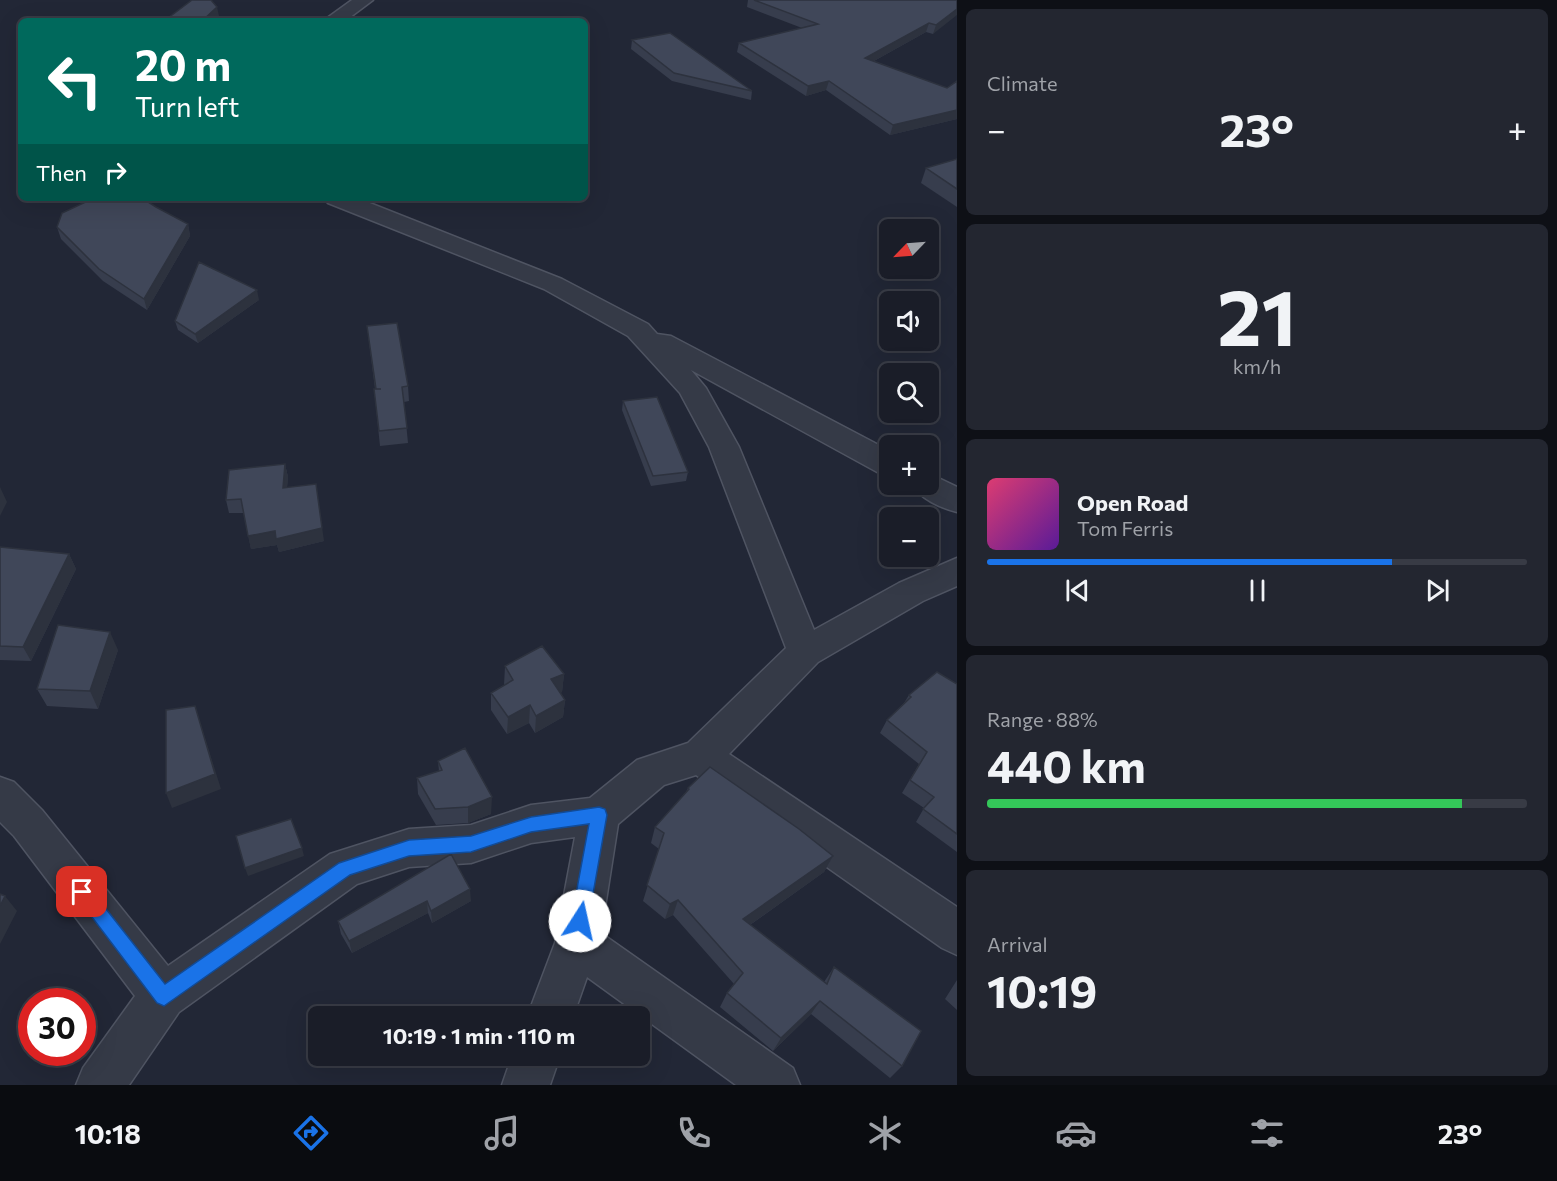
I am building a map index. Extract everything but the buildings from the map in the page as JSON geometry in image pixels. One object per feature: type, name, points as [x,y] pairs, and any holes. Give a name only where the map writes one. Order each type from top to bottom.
[{"type":"street","points":[[337,18],[364,0]]},
{"type":"street","points":[[344,201],[553,284],[879,459]]},
{"type":"street","points":[[638,330],[692,388],[724,447],[805,652]]},
{"type":"street","points":[[939,491],[957,501]]},
{"type":"street","points":[[100,1085],[164,996],[345,868],[409,848],[471,844],[531,825],[599,815],[651,772],[701,756],[805,652],[911,592],[957,571]]},
{"type":"street","points":[[701,756],[957,933]]},
{"type":"street","points":[[0,795],[28,823],[164,996]]},
{"type":"street","points":[[554,1006],[577,943],[599,815]]},
{"type":"street","points":[[577,943],[776,1085]]},
{"type":"street","points":[[526,1085],[533,1066]]},
{"type":"route","points":[[82,892],[164,996],[345,868],[409,848],[471,844],[531,825],[599,815],[580,921]]}]
